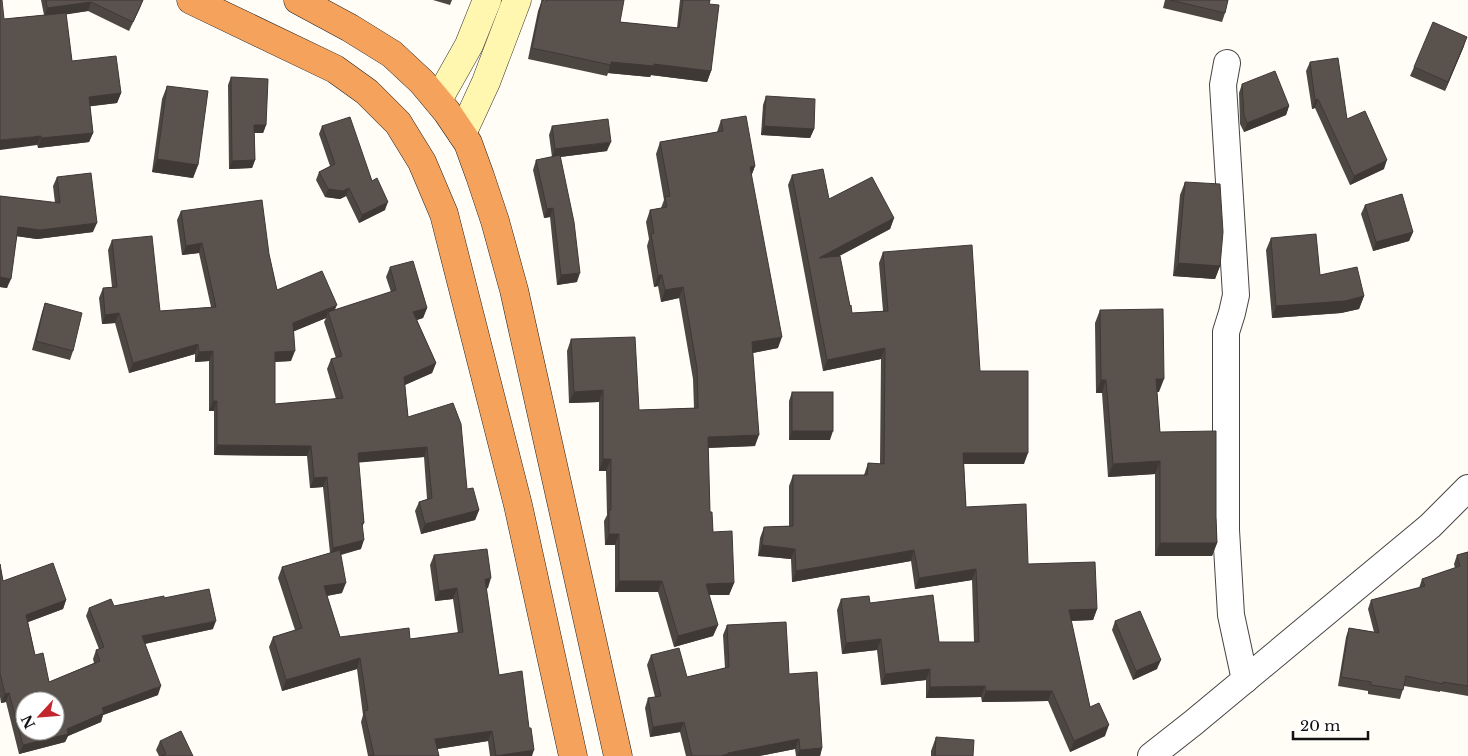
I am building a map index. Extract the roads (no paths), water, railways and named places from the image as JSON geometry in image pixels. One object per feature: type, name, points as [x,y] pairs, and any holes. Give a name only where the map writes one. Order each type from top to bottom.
[{"type":"highway","points":[[191,0],[335,69],[366,92],[398,123],[422,162],[444,214],[518,505],[573,756]]},
{"type":"highway","points":[[298,0],[350,28],[392,54],[438,100],[468,143],[495,221],[509,272],[618,756]]},
{"type":"highway","points":[[518,505],[560,497]]},
{"type":"street","points":[[438,100],[469,45],[487,0]]},
{"type":"street","points":[[462,134],[486,82],[517,0]]},
{"type":"street","points":[[1227,63],[1223,84],[1236,295],[1226,332],[1226,530],[1231,615],[1245,680]]},
{"type":"street","points":[[1151,756],[1430,526],[1468,488]]}]
